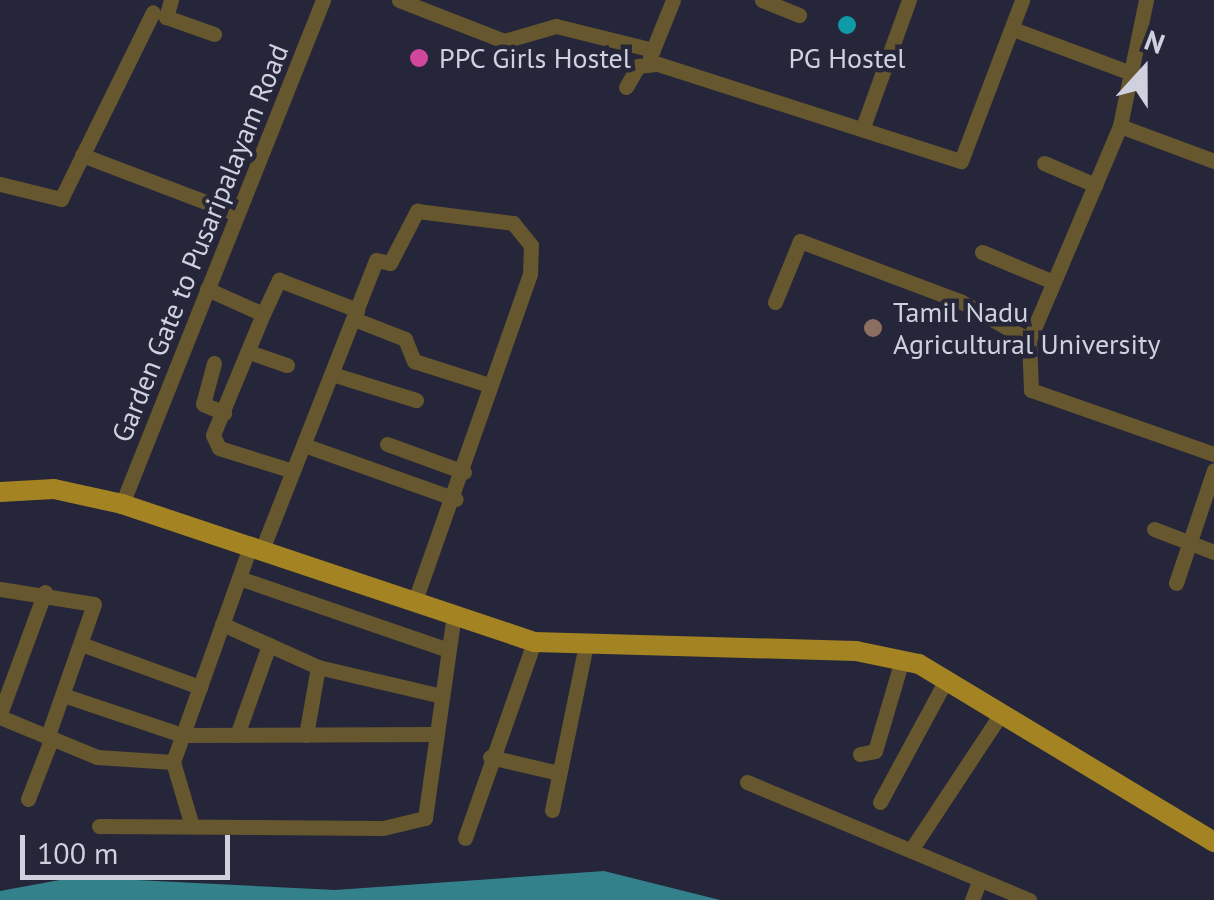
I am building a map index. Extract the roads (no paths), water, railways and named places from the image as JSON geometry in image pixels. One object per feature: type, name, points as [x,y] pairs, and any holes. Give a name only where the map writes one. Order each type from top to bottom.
[{"type":"main road","points":[[0,492],[54,490],[122,504],[257,545],[534,642],[838,650],[902,660],[948,678],[1214,842]]},
{"type":"street","points":[[171,0],[166,17],[214,34]]},
{"type":"street","name":"Garden Gate to Pusaripalayam Road","points":[[122,504],[324,0]]},
{"type":"street","points":[[399,0],[504,41],[556,26],[961,161],[1022,0]]},
{"type":"street","points":[[626,87],[650,58],[672,0]]},
{"type":"street","points":[[762,0],[799,14]]},
{"type":"street","points":[[864,126],[909,0]]},
{"type":"street","points":[[1146,0],[1120,126],[1029,340],[1031,390],[1214,454]]},
{"type":"street","points":[[0,184],[60,198],[153,12]]},
{"type":"street","points":[[1013,29],[1131,73]]},
{"type":"street","points":[[1120,126],[1214,161]]},
{"type":"street","points":[[82,155],[237,214]]},
{"type":"street","points":[[1044,163],[1095,185]]},
{"type":"street","points":[[192,826],[173,762],[238,578],[293,472],[376,260],[390,263],[416,210],[512,223],[531,245],[530,274],[486,384],[456,499],[415,600]]},
{"type":"street","points":[[775,302],[800,242],[960,301],[1029,340]]},
{"type":"street","points":[[982,252],[1053,282]]},
{"type":"street","points":[[293,472],[220,448],[213,436],[252,352],[262,314],[279,280],[405,339],[414,360],[486,384]]},
{"type":"street","points":[[208,290],[262,314]]},
{"type":"street","points":[[252,352],[287,365]]},
{"type":"street","points":[[214,363],[203,404],[224,412]]},
{"type":"street","points":[[332,374],[416,400]]},
{"type":"street","points":[[387,444],[464,472]]},
{"type":"street","points":[[304,446],[456,499]]},
{"type":"street","points":[[1176,583],[1214,470]]},
{"type":"street","points":[[1154,530],[1214,552]]},
{"type":"street","points":[[238,578],[448,650]]},
{"type":"street","points":[[0,589],[45,592],[94,604],[28,798]]},
{"type":"street","points":[[45,592],[0,716],[97,757],[173,762]]},
{"type":"street","points":[[99,826],[383,828],[424,818],[454,613]]},
{"type":"street","points":[[222,624],[318,667],[442,696]]},
{"type":"street","points":[[465,838],[490,757],[534,642]]},
{"type":"street","points":[[81,644],[200,687]]},
{"type":"street","points":[[552,810],[586,644]]},
{"type":"street","points":[[237,735],[269,645]]},
{"type":"street","points":[[860,754],[875,751],[902,660]]},
{"type":"street","points":[[306,734],[318,667]]},
{"type":"street","points":[[880,802],[948,678]]},
{"type":"street","points":[[62,695],[182,735],[436,734]]},
{"type":"street","points":[[912,847],[1002,712]]},
{"type":"street","points":[[490,757],[559,774]]},
{"type":"street","points":[[747,782],[912,847],[1029,900]]},
{"type":"street","points":[[972,900],[980,880]]},
{"type":"place","name":"PG Hostel","points":[[847,25]]},
{"type":"place","name":"PPC Girls Hostel","points":[[419,58]]},
{"type":"place","name":"Tamil Nadu Agricultural University","points":[[873,328]]}]
